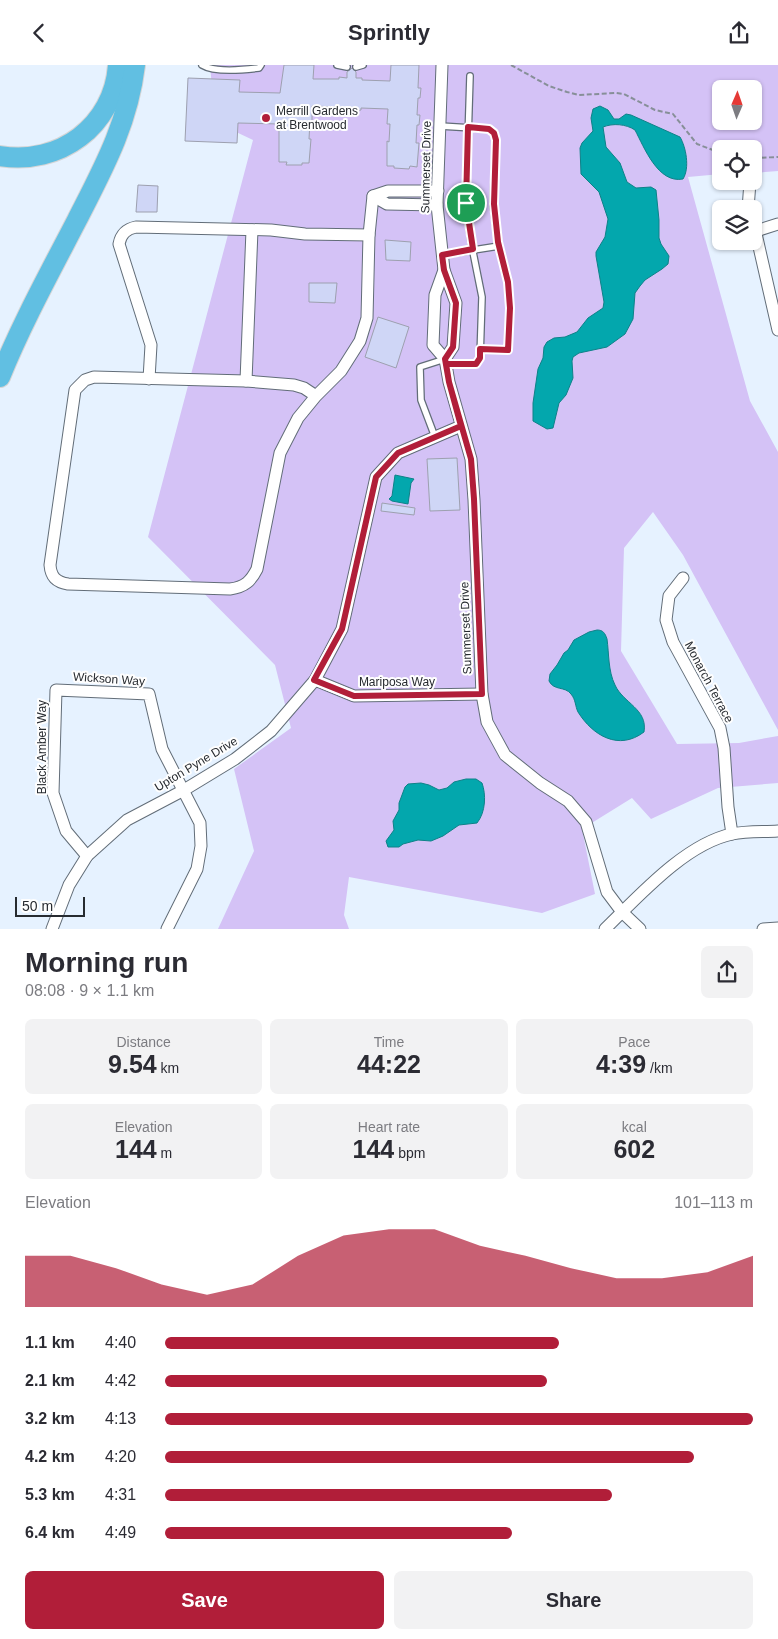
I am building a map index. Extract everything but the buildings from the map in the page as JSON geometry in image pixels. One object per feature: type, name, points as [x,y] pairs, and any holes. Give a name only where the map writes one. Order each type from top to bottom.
[{"type":"highway","points":[[0,156],[20,158],[46,155],[60,150],[83,135],[94,124],[110,99],[118,65]]},
{"type":"highway","points":[[0,377],[24,321],[110,156],[129,101],[135,65]]},
{"type":"street","name":"Summerset Drive","points":[[442,65],[437,205],[444,270],[456,303],[453,347],[446,362]]},
{"type":"street","points":[[373,196],[388,191],[438,191]]},
{"type":"street","points":[[399,191],[399,204]]},
{"type":"street","points":[[373,196],[387,204],[437,205]]},
{"type":"street","points":[[316,396],[304,388],[294,385],[246,381],[94,377],[85,380],[76,390],[50,565],[51,574],[54,579],[60,583],[68,584],[230,589],[240,588],[252,579],[257,569],[280,453],[298,418],[316,396],[341,371],[360,341],[367,318],[369,235],[373,196]]},
{"type":"street","points":[[762,226],[778,223]]},
{"type":"street","points":[[149,379],[151,345],[119,244],[120,238],[130,229],[136,227],[252,230],[305,235],[369,235]]},
{"type":"street","points":[[246,381],[252,230]]},
{"type":"street","points":[[760,250],[777,324]]},
{"type":"street","name":"Summerset Drive","points":[[444,270],[435,295],[433,345],[446,362],[449,382],[471,459],[482,694],[487,722],[505,755],[540,783],[568,801],[586,822],[607,892],[622,912],[640,929]]},
{"type":"street","name":"Upton Pyne Drive","points":[[52,929],[69,885],[87,856],[127,820],[184,790],[235,759],[271,731],[314,680],[342,629],[376,477],[398,453],[461,426]]},
{"type":"street","name":"Monarch Terrace","points":[[683,578],[669,596],[666,620],[673,642],[720,728],[724,748],[732,834]]},
{"type":"street","name":"Mariposa Way","points":[[314,680],[354,696],[482,694]]},
{"type":"street","name":"Wickson Way","points":[[56,690],[149,694],[162,749],[184,790]]},
{"type":"street","name":"Black Amber Way","points":[[56,690],[53,793],[66,831],[87,856]]},
{"type":"street","points":[[167,929],[197,869],[201,846],[200,823],[184,790]]},
{"type":"street","points":[[605,929],[677,862],[703,844],[732,834],[778,831]]},
{"type":"street","points":[[763,929],[778,928]]},
{"type":"lane","points":[[202,65],[208,69],[259,68],[261,65]]},
{"type":"lane","points":[[337,65],[347,67]]},
{"type":"lane","points":[[356,67],[363,65]]},
{"type":"lane","points":[[435,437],[421,400],[420,367],[446,362],[476,364],[480,358],[482,297],[466,203],[470,76]]},
{"type":"lane","points":[[440,126],[489,129],[494,133],[496,140],[494,204],[499,245],[508,282],[510,308],[508,350],[480,349]]},
{"type":"lane","points":[[442,255],[499,245]]},
{"type":"path","points":[[511,65],[549,86],[567,92],[579,95],[624,94],[655,109],[672,114],[697,143],[712,149]]},
{"type":"path","points":[[762,158],[778,157]]},
{"type":"shaded area","points":[[210,65],[778,65],[778,171],[762,172],[762,140],[712,140],[712,175],[688,177],[750,401],[778,452],[778,730],[683,555],[653,512],[624,548],[621,651],[677,744],[739,743],[778,736],[778,783],[718,788],[651,819],[632,798],[582,829],[595,894],[542,913],[349,877],[344,915],[349,929],[218,929],[254,851],[234,769],[291,728],[275,665],[148,537],[253,140],[215,122]]},
{"type":"water","points":[[600,106],[608,110],[614,119],[619,119],[626,114],[631,115],[680,137],[684,146],[687,164],[683,179],[674,179],[666,176],[653,163],[635,130],[628,126],[619,125],[603,127],[606,147],[620,163],[627,182],[636,188],[651,187],[656,190],[659,238],[669,256],[668,264],[645,280],[635,293],[633,319],[625,334],[607,347],[579,353],[573,357],[573,378],[566,395],[559,403],[553,428],[547,429],[533,421],[533,403],[538,369],[543,358],[544,347],[547,342],[554,338],[565,337],[577,332],[588,318],[603,308],[604,302],[596,252],[605,237],[608,219],[599,192],[581,174],[580,148],[593,131],[591,118],[593,109]]},
{"type":"water","points":[[395,475],[414,479],[411,483],[408,504],[389,499],[392,496]]},
{"type":"water","points":[[597,630],[604,632],[607,639],[610,668],[615,685],[623,697],[642,717],[644,732],[635,738],[616,740],[599,734],[584,721],[578,712],[571,694],[554,686],[549,681],[550,674],[574,640]]},
{"type":"water","points":[[476,779],[482,783],[483,787],[484,808],[477,823],[459,825],[443,836],[431,841],[418,840],[399,847],[388,847],[386,841],[394,830],[393,821],[399,810],[399,803],[405,787],[408,784],[421,783],[439,790],[447,788],[454,782]]},
{"type":"place","name":"Merrill Gardens at Brentwood","points":[[266,118]]},
{"type":"route","points":[[466,203],[468,127],[489,129],[494,133],[496,140],[494,204],[498,242],[508,282],[510,308],[508,350],[480,349],[480,358],[476,364],[446,364],[449,382],[471,459],[482,694],[354,696],[314,680],[342,629],[368,505],[376,477],[398,453],[461,426],[449,382],[445,359],[453,347],[456,303],[444,270],[442,255],[473,249],[466,203]]}]
